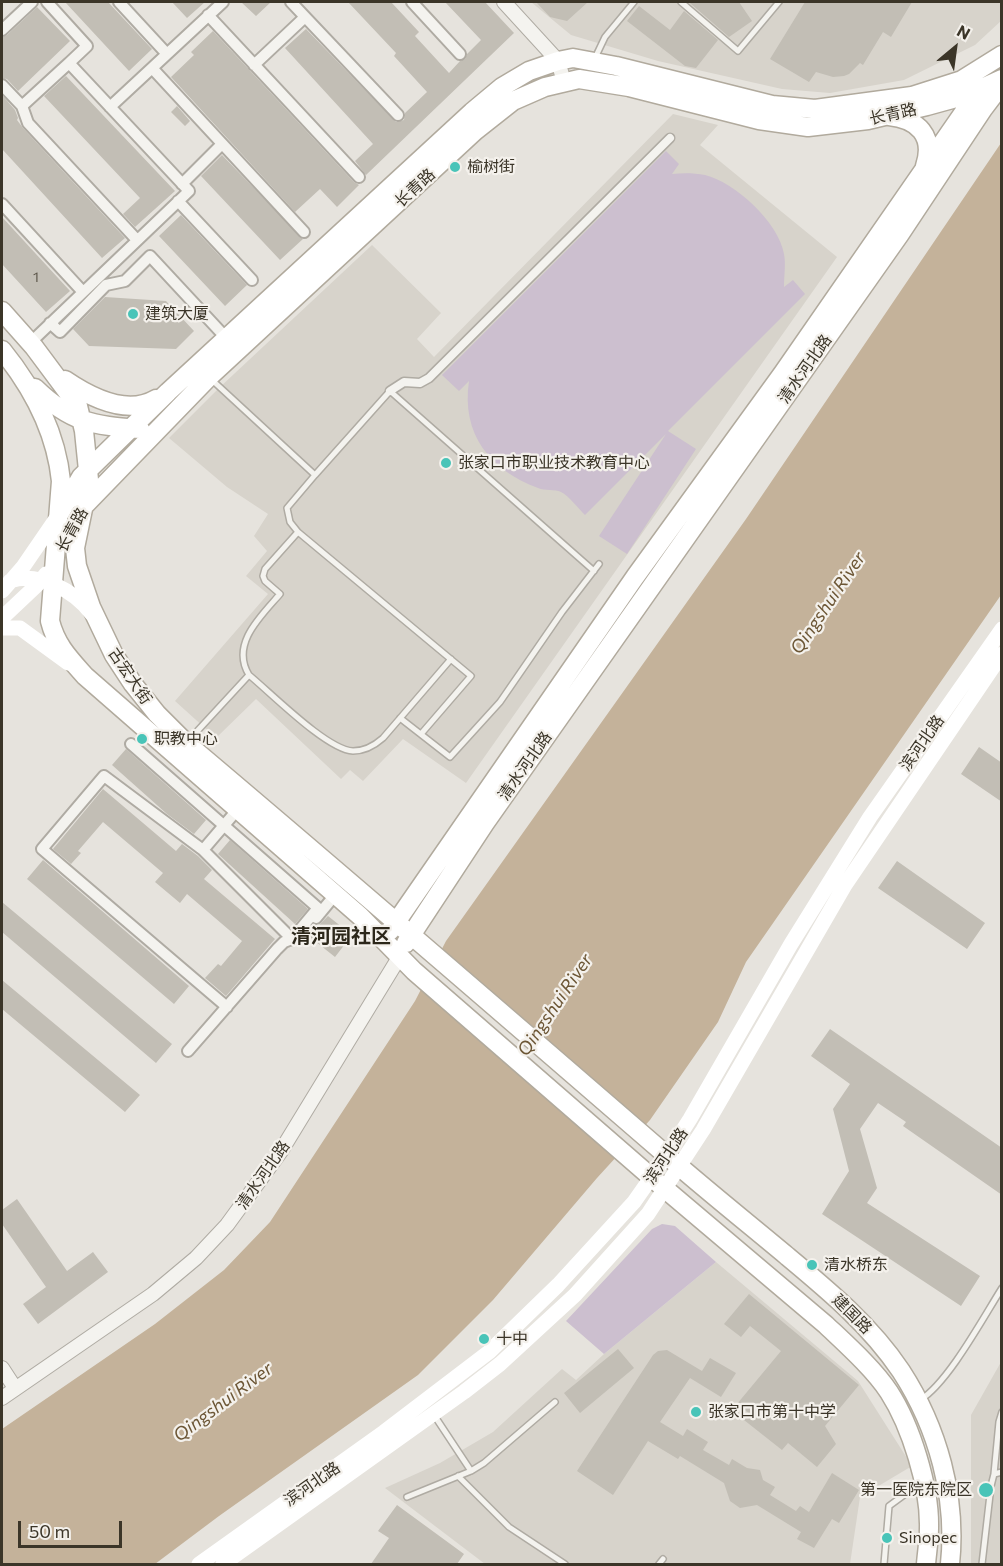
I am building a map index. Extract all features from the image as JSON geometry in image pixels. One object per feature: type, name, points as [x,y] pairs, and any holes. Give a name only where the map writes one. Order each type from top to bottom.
[{"type":"main road","name":"长青路","points":[[54,563],[84,506],[209,376],[232,344],[463,120],[502,87],[529,71],[573,58],[772,105],[815,109],[912,96],[962,80],[1002,55]]},
{"type":"main road","name":"清水河北路","points":[[384,939],[635,577],[783,373],[980,89],[1002,62]]},
{"type":"main road","name":"长青路","points":[[6,586],[23,567],[81,477],[168,392],[232,344],[475,131],[513,101],[545,87],[579,79],[629,87],[759,120],[808,127],[887,116],[957,98],[1002,79]]},
{"type":"main road","name":"清水河北路","points":[[400,956],[411,933],[485,823],[900,234],[1002,84]]},
{"type":"main road","points":[[887,116],[903,117],[925,134],[929,144],[924,169]]},
{"type":"main road","name":"古宏大街","points":[[2,311],[30,343],[78,406],[82,420],[89,480],[75,548],[77,566],[99,624],[114,655],[133,684],[157,714],[186,743],[411,933],[641,1133]]},
{"type":"main road","name":"古宏大街","points":[[2,350],[21,374],[38,403],[59,461],[61,481],[54,563],[46,583],[54,637],[64,652],[85,676],[335,895],[384,939],[414,971],[624,1153]]},
{"type":"main road","points":[[52,371],[83,393],[134,407],[148,404],[168,392]]},
{"type":"main road","points":[[21,374],[52,405],[71,416],[101,426],[141,429],[156,424],[172,414]]},
{"type":"main road","points":[[6,586],[21,577],[67,590],[77,597],[99,624]]},
{"type":"main road","points":[[2,618],[46,583]]},
{"type":"main road","points":[[2,628],[20,628],[85,676]]},
{"type":"main road","name":"滨河北路","points":[[674,1161],[792,944],[870,817],[1002,629]]},
{"type":"main road","name":"滨河北路","points":[[202,1564],[384,1432],[489,1352],[558,1285],[634,1202],[658,1183],[674,1161],[845,885],[1002,654]]},
{"type":"main road","name":"建国路","points":[[641,1133],[851,1310],[879,1341],[902,1373],[928,1423],[942,1461],[951,1507],[950,1564]]},
{"type":"main road","name":"建国路","points":[[624,1153],[826,1325],[889,1391],[907,1426],[923,1481],[929,1526],[926,1564]]},
{"type":"main road","name":"滨河北路","points":[[223,1564],[434,1414],[500,1364],[575,1295],[648,1214],[658,1183]]},
{"type":"street","points":[[2,30],[32,2]]},
{"type":"street","points":[[22,106],[87,46],[47,2]]},
{"type":"street","points":[[119,2],[167,54]]},
{"type":"street","points":[[110,107],[223,2]]},
{"type":"street","points":[[291,2],[398,116]]},
{"type":"street","points":[[412,2],[460,54]]},
{"type":"street","points":[[504,2],[558,61],[564,82]]},
{"type":"street","points":[[208,15],[359,177]]},
{"type":"street","points":[[255,65],[305,17]]},
{"type":"street","points":[[30,343],[189,191],[69,63]]},
{"type":"street","points":[[152,68],[304,232]]},
{"type":"street","points":[[2,85],[22,106],[28,123],[137,240]]},
{"type":"street","points":[[390,391],[404,382],[420,383],[429,378],[670,138]]},
{"type":"street","points":[[182,184],[222,144]]},
{"type":"street","points":[[178,201],[252,280]]},
{"type":"street","points":[[2,204],[83,292]]},
{"type":"street","points":[[50,323],[60,332],[106,285],[125,281],[150,256],[232,344]]},
{"type":"street","points":[[131,744],[318,908],[292,939]]},
{"type":"street","points":[[227,1007],[42,849],[104,776],[203,850],[292,939]]},
{"type":"street","points":[[203,850],[238,810]]},
{"type":"street","points":[[189,1051],[284,942],[303,933],[335,895]]},
{"type":"street","name":"清水河北路","points":[[2,1398],[153,1294],[196,1257],[227,1224],[281,1150],[400,956]]},
{"type":"street","points":[[2,1368],[15,1388]]},
{"type":"lane","points":[[593,62],[605,37],[634,2]]},
{"type":"lane","points":[[681,2],[738,51],[779,2]]},
{"type":"lane","points":[[209,376],[315,475]]},
{"type":"lane","points":[[421,734],[471,676],[298,531],[290,522],[287,508],[390,391],[594,571]]},
{"type":"lane","points":[[298,531],[265,569],[263,576],[265,581],[280,594],[248,636],[243,650],[243,661],[249,675],[324,739],[339,748],[352,751],[375,745],[451,659]]},
{"type":"lane","points":[[400,718],[450,757],[500,702],[562,612],[599,564]]},
{"type":"lane","points":[[186,743],[249,675]]},
{"type":"lane","points":[[917,1402],[935,1388],[951,1367],[1002,1288]]},
{"type":"lane","points":[[425,1401],[471,1471]]},
{"type":"lane","points":[[407,1497],[471,1471],[501,1450],[555,1402]]},
{"type":"lane","points":[[982,1564],[1002,1412]]},
{"type":"lane","points":[[994,1474],[1002,1472]]},
{"type":"lane","points":[[458,1476],[509,1527],[566,1564]]},
{"type":"lane","points":[[884,1564],[888,1506],[923,1481]]},
{"type":"shaded area","points":[[531,2],[1001,2],[1002,20],[975,45],[904,80],[830,93],[782,89],[658,61],[571,35]]},
{"type":"shaded area","name":"张家口市职业技术教育中心","points":[[673,114],[718,125],[700,145],[837,257],[466,783],[403,739],[363,781],[350,770],[341,779],[256,699],[216,738],[175,701],[268,594],[246,576],[267,551],[254,536],[268,514],[227,487],[169,438],[372,245],[441,313],[417,339],[434,357]]},
{"type":"shaded area","points":[[666,151],[679,164],[672,174],[697,174],[717,179],[742,195],[765,217],[780,242],[785,258],[784,287],[793,280],[805,294],[668,431],[696,449],[627,554],[599,536],[666,434],[585,515],[561,492],[541,489],[521,480],[493,460],[482,448],[470,418],[469,381],[459,391],[442,375]]},
{"type":"shaded area","points":[[662,1224],[675,1226],[716,1262],[604,1354],[566,1321],[652,1229]]},
{"type":"shaded area","name":"张家口市第十中学","points":[[716,1262],[858,1381],[912,1466],[860,1497],[850,1564],[485,1564],[385,1488],[440,1463],[493,1432],[562,1369],[576,1380],[604,1354]]},
{"type":"shaded area","name":"第一医院东院区","points":[[1001,1362],[1001,1564],[971,1564],[971,1415]]},
{"type":"water","name":"Qingshui River","points":[[1001,143],[1001,595],[746,962],[718,1022],[650,1120],[597,1178],[493,1300],[418,1375],[155,1564],[2,1564],[2,1429],[155,1324],[224,1270],[270,1222],[415,1001],[446,941],[746,519]]},
{"type":"pier","points":[[438,949],[645,1128],[618,1160],[419,988]]},
{"type":"building","points":[[65,2],[108,2],[152,49],[129,71]]},
{"type":"building","points":[[172,2],[205,2],[187,18]]},
{"type":"building","points":[[241,2],[271,2],[256,16]]},
{"type":"building","points":[[348,2],[391,2],[419,32],[415,36],[449,73],[481,40],[445,2],[485,2],[514,33],[366,175],[355,161],[373,144],[285,48],[306,29],[396,122],[404,120],[405,113],[427,92],[394,56],[396,53]]},
{"type":"building","points":[[536,2],[588,2],[567,21],[550,17]]},
{"type":"building","points":[[691,2],[739,2],[752,21],[729,37]]},
{"type":"building","points":[[805,2],[912,2],[891,37],[883,32],[863,65],[860,63],[844,76],[833,77],[816,72],[809,82],[770,59]]},
{"type":"building","points":[[639,6],[670,30],[684,11],[718,40],[696,68],[685,66],[627,21]]},
{"type":"building","points":[[37,7],[70,41],[18,91],[7,79],[2,78],[2,37]]},
{"type":"building","points":[[213,31],[359,185],[337,207],[320,189],[295,212],[171,77],[194,55],[191,52]]},
{"type":"building","points":[[66,76],[175,191],[135,227],[123,214],[140,198],[44,96]]},
{"type":"building","points":[[2,95],[15,110],[17,120],[23,128],[125,238],[102,258],[2,149]]},
{"type":"building","points":[[177,106],[190,121],[185,126],[171,112]]},
{"type":"building","points":[[222,155],[303,239],[280,260],[201,176]]},
{"type":"building","points":[[181,215],[247,285],[225,306],[159,236]]},
{"type":"building","points":[[2,217],[70,291],[46,312],[2,264]]},
{"type":"building","name":"建筑大厦","points":[[105,297],[166,301],[194,331],[176,349],[89,346],[73,329]]},
{"type":"building","points":[[979,747],[1002,763],[1002,802],[961,774]]},
{"type":"building","points":[[126,749],[206,820],[194,834],[167,814],[112,765]]},
{"type":"building","points":[[103,789],[176,851],[182,844],[198,856],[212,870],[204,879],[275,939],[226,996],[205,978],[218,964],[221,966],[242,941],[187,894],[180,903],[155,882],[163,873],[103,822],[78,851],[81,853],[71,864],[53,849]]},
{"type":"building","points":[[230,840],[308,909],[295,924],[218,854]]},
{"type":"building","points":[[43,860],[189,986],[174,1004],[27,879]]},
{"type":"building","points":[[897,861],[985,923],[967,949],[878,888]]},
{"type":"building","points":[[2,902],[172,1044],[156,1063],[2,932]]},
{"type":"building","points":[[328,916],[352,935],[335,957],[306,934],[314,925],[319,925]]},
{"type":"building","points":[[2,980],[140,1095],[125,1112],[2,1009]]},
{"type":"building","points":[[830,1029],[1002,1148],[1002,1195],[903,1126],[906,1122],[878,1103],[860,1129],[877,1188],[867,1203],[980,1276],[961,1306],[822,1214],[849,1171],[833,1109],[850,1084],[811,1056]]},
{"type":"building","points":[[17,1199],[67,1271],[93,1252],[108,1272],[38,1324],[23,1304],[46,1287],[2,1224],[2,1210]]},
{"type":"building","points":[[749,1294],[859,1385],[825,1426],[836,1444],[817,1467],[788,1443],[782,1450],[744,1420],[750,1414],[737,1404],[781,1351],[750,1326],[741,1337],[724,1324]]},
{"type":"building","points":[[618,1349],[634,1368],[580,1413],[564,1393]]},
{"type":"building","points":[[667,1350],[702,1371],[710,1358],[736,1373],[721,1397],[690,1378],[660,1422],[683,1436],[687,1429],[708,1442],[703,1450],[729,1465],[732,1459],[747,1468],[760,1470],[763,1480],[775,1487],[770,1495],[796,1511],[800,1506],[809,1512],[832,1473],[859,1490],[839,1523],[832,1519],[814,1548],[797,1539],[801,1532],[757,1505],[740,1508],[730,1501],[724,1483],[680,1456],[678,1459],[648,1441],[613,1495],[577,1471],[653,1355],[658,1351]]},
{"type":"building","points":[[397,1505],[464,1554],[457,1564],[371,1564],[389,1538],[378,1531]]},
{"type":"place","name":"榆树街","points":[[455,167]]},
{"type":"place","name":"建筑大厦","points":[[133,314]]},
{"type":"place","name":"张家口市职业技术教育中心","points":[[446,463]]},
{"type":"place","name":"职教中心","points":[[142,739]]},
{"type":"place","name":"清水桥东","points":[[812,1265]]},
{"type":"place","name":"十中","points":[[484,1339]]},
{"type":"place","name":"张家口市第十中学","points":[[696,1412]]},
{"type":"place","name":"第一医院东院区","points":[[986,1490]]},
{"type":"place","name":"Sinopec","points":[[887,1538]]},
{"type":"district","name":"清河园社区","points":[[341,936]]}]
